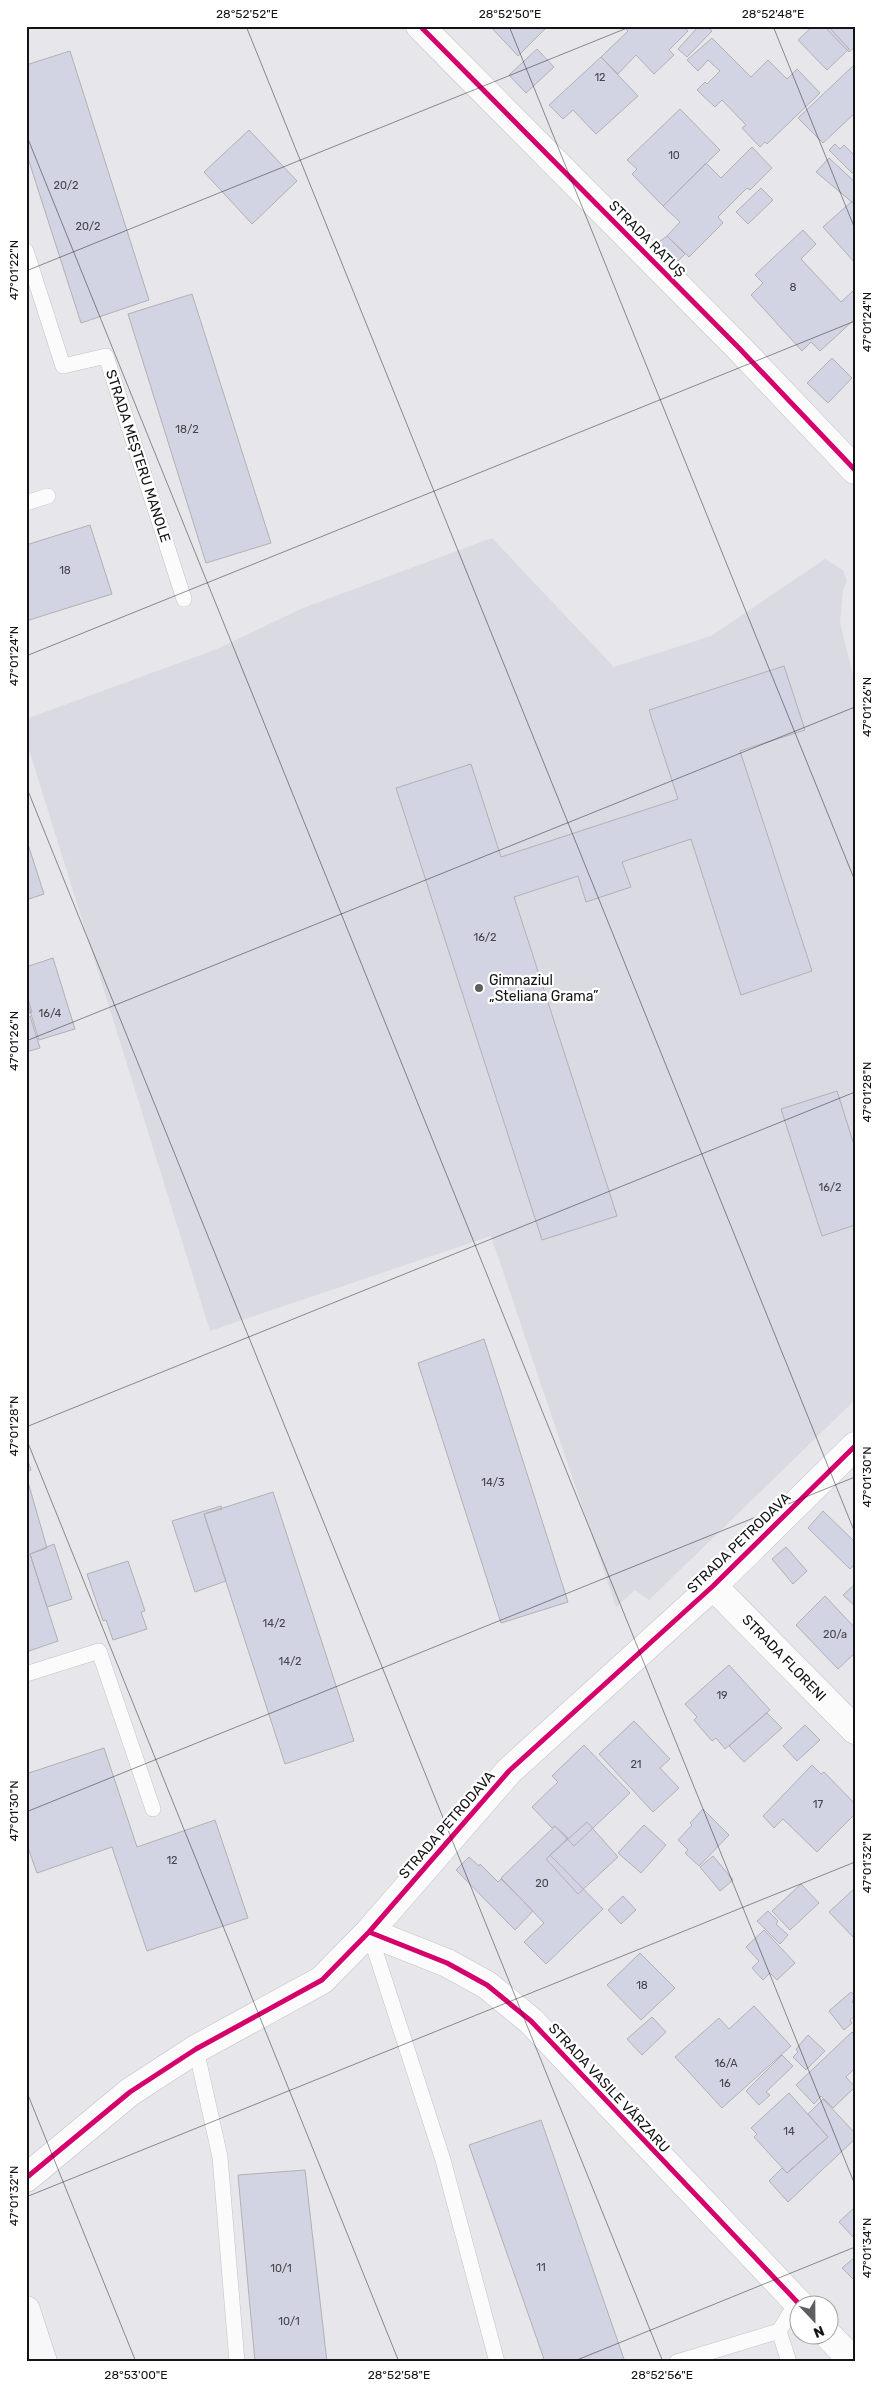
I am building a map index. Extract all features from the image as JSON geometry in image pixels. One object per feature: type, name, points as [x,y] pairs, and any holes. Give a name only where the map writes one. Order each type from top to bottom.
[{"type":"main road","points":[[26,2310],[43,2362]]},
{"type":"street","name":"STRADA RATUȘ","points":[[420,26],[739,348],[855,470]]},
{"type":"street","name":"STRADA PETRODAVA","points":[[26,2178],[130,2092],[196,2049],[322,1980],[369,1932],[508,1771],[713,1586],[855,1446]]},
{"type":"street","name":"STRADA FLORENI","points":[[713,1586],[855,1730]]},
{"type":"street","name":"STRADA VASILE VĂRZARU","points":[[369,1932],[447,1963],[487,1985],[530,2021],[791,2296]]},
{"type":"street","points":[[838,2345],[854,2362]]},
{"type":"lane","name":"STRADA MEȘTERU MANOLE","points":[[26,251],[63,366],[106,356],[184,599]]},
{"type":"lane","points":[[26,503],[48,496]]},
{"type":"lane","points":[[26,1674],[99,1651],[153,1809]]},
{"type":"lane","points":[[369,1932],[443,2160],[497,2362]]},
{"type":"lane","points":[[196,2049],[220,2157],[237,2362]]},
{"type":"lane","points":[[677,2362],[779,2331],[788,2319]]},
{"type":"lane","points":[[779,2331],[789,2362]]},
{"type":"shaded area","name":"Gimnaziul „Steliana Grama”","points":[[492,538],[614,667],[711,636],[825,559],[843,570],[847,581],[843,590],[840,622],[855,683],[855,1400],[649,1600],[635,1590],[616,1607],[491,1236],[210,1331],[26,740],[26,719],[217,649],[303,608]]},
{"type":"building","points":[[490,26],[548,26],[518,56]]},
{"type":"building","points":[[629,26],[683,26],[688,31],[669,50],[674,55],[654,74],[636,55],[618,74],[601,57],[628,31],[626,29]]},
{"type":"building","points":[[699,26],[706,26],[712,31],[687,57],[678,49]]},
{"type":"building","points":[[813,26],[828,26],[849,49],[827,70],[798,40]]},
{"type":"building","points":[[824,26],[855,26],[855,47],[849,52]]},
{"type":"building","points":[[712,38],[751,77],[768,60],[787,79],[797,69],[820,93],[767,144],[765,142],[760,147],[742,128],[746,125],[722,100],[715,107],[697,90],[705,82],[707,84],[720,71],[708,60],[698,71],[687,60]]},
{"type":"building","points":[[537,49],[554,67],[526,93],[509,75]]},
{"type":"building","points":[[70,51],[149,300],[81,323],[26,152],[26,65]]},
{"type":"building","points":[[601,57],[638,96],[596,134],[573,110],[563,119],[549,105]]},
{"type":"building","points":[[855,64],[855,113],[823,143],[798,118]]},
{"type":"building","points":[[680,109],[720,150],[663,206],[632,174],[637,169],[627,160]]},
{"type":"building","points":[[249,130],[297,181],[252,224],[204,172]]},
{"type":"building","points":[[835,144],[840,149],[844,145],[855,156],[855,172],[852,173],[829,150]]},
{"type":"building","points":[[752,147],[772,168],[750,190],[747,188],[718,217],[723,223],[689,257],[667,236],[680,222],[663,206],[706,163],[721,178]]},
{"type":"building","points":[[829,158],[855,182],[853,203],[816,172]]},
{"type":"building","points":[[761,188],[773,200],[748,224],[736,212]]},
{"type":"building","points":[[851,202],[855,203],[855,263],[823,227]]},
{"type":"building","points":[[803,230],[816,244],[801,259],[841,302],[853,291],[855,293],[855,319],[820,351],[811,342],[802,351],[751,295],[763,283],[755,275]]},
{"type":"building","points":[[667,236],[685,254],[678,261],[659,242]]},
{"type":"building","points":[[192,294],[271,543],[206,563],[128,314]]},
{"type":"building","points":[[832,358],[852,378],[828,403],[807,383]]},
{"type":"building","points":[[90,525],[112,594],[26,621],[26,545]]},
{"type":"building","points":[[784,666],[805,730],[740,751],[812,971],[741,995],[691,839],[622,862],[631,887],[586,902],[578,876],[514,897],[617,1216],[542,1240],[396,788],[471,764],[501,857],[678,799],[649,710]]},
{"type":"building","points":[[26,838],[44,894],[26,900]]},
{"type":"building","points":[[53,958],[75,1029],[39,1040],[26,998],[26,967]]},
{"type":"building","points":[[26,993],[32,1012],[26,1014]]},
{"type":"building","points":[[30,1016],[40,1048],[26,1052],[26,1018]]},
{"type":"building","points":[[837,1091],[855,1148],[855,1225],[822,1236],[781,1109]]},
{"type":"building","points":[[484,1339],[568,1602],[501,1623],[418,1363]]},
{"type":"building","points":[[26,1455],[31,1470],[26,1472]]},
{"type":"building","points":[[26,1475],[47,1548],[30,1554],[58,1641],[26,1652]]},
{"type":"building","points":[[273,1492],[354,1741],[285,1764],[204,1514]]},
{"type":"building","points":[[221,1506],[222,1509],[204,1514],[226,1581],[195,1592],[172,1521]]},
{"type":"building","points":[[823,1511],[855,1542],[855,1564],[850,1569],[808,1528]]},
{"type":"building","points":[[54,1544],[72,1599],[47,1607],[30,1554]]},
{"type":"building","points":[[786,1547],[807,1571],[793,1584],[772,1559]]},
{"type":"building","points":[[128,1561],[145,1611],[141,1612],[147,1629],[113,1640],[106,1620],[103,1621],[87,1574]]},
{"type":"building","points":[[855,1584],[855,1606],[843,1595]]},
{"type":"building","points":[[825,1596],[855,1628],[855,1653],[838,1669],[796,1625]]},
{"type":"building","points":[[729,1665],[770,1710],[725,1749],[716,1738],[712,1741],[694,1720],[697,1717],[685,1704]]},
{"type":"building","points":[[767,1713],[782,1728],[744,1762],[729,1746]]},
{"type":"building","points":[[634,1721],[670,1759],[660,1768],[679,1788],[653,1812],[599,1754]]},
{"type":"building","points":[[805,1725],[820,1740],[797,1761],[783,1746]]},
{"type":"building","points":[[584,1745],[630,1793],[574,1846],[555,1826],[552,1828],[532,1807],[558,1782],[552,1776]]},
{"type":"building","points":[[104,1748],[137,1847],[215,1820],[248,1918],[147,1951],[112,1847],[37,1873],[26,1842],[26,1774]]},
{"type":"building","points":[[812,1765],[821,1774],[824,1772],[855,1804],[855,1814],[817,1852],[783,1819],[774,1828],[763,1816]]},
{"type":"building","points":[[703,1809],[729,1835],[699,1866],[685,1853],[688,1850],[678,1840]]},
{"type":"building","points":[[587,1822],[618,1857],[578,1894],[546,1859]]},
{"type":"building","points":[[644,1825],[666,1845],[641,1873],[618,1853]]},
{"type":"building","points":[[555,1826],[568,1838],[550,1855],[603,1909],[546,1964],[524,1942],[544,1923],[501,1878]]},
{"type":"building","points":[[713,1856],[733,1880],[720,1891],[700,1867]]},
{"type":"building","points":[[469,1857],[479,1866],[480,1864],[498,1882],[501,1879],[533,1911],[515,1930],[456,1870]]},
{"type":"building","points":[[801,1884],[819,1903],[790,1930],[772,1911]]},
{"type":"building","points":[[855,1888],[855,1939],[829,1912]]},
{"type":"building","points":[[623,1896],[636,1910],[621,1924],[608,1910]]},
{"type":"building","points":[[768,1911],[778,1921],[776,1924],[788,1935],[780,1944],[757,1921]]},
{"type":"building","points":[[764,1930],[795,1963],[777,1980],[770,1973],[763,1980],[752,1968],[759,1961],[746,1947]]},
{"type":"building","points":[[640,1953],[675,1988],[641,2020],[607,1985]]},
{"type":"building","points":[[851,1992],[855,1996],[852,2002],[855,2005],[855,2016],[850,2020],[852,2023],[844,2030],[829,2011]]},
{"type":"building","points":[[754,2006],[791,2046],[722,2108],[675,2057],[719,2018],[729,2029]]},
{"type":"building","points":[[652,2017],[666,2032],[642,2055],[627,2039]]},
{"type":"building","points":[[852,2032],[855,2035],[855,2068],[846,2077],[855,2087],[833,2108],[821,2096],[814,2104],[796,2085]]},
{"type":"building","points":[[808,2035],[825,2051],[806,2070],[793,2057],[798,2052],[796,2049]]},
{"type":"building","points":[[782,2055],[793,2066],[766,2092],[770,2095],[759,2105],[746,2091]]},
{"type":"building","points":[[789,2093],[828,2137],[787,2173],[754,2137],[757,2134],[751,2128]]},
{"type":"building","points":[[823,2099],[855,2133],[855,2139],[788,2202],[769,2181],[782,2168],[787,2173],[828,2137],[808,2114]]},
{"type":"building","points":[[541,2120],[625,2362],[545,2362],[469,2145]]},
{"type":"building","points":[[305,2170],[327,2362],[255,2362],[238,2175]]},
{"type":"building","points":[[855,2207],[855,2239],[839,2222]]},
{"type":"building","points":[[855,2257],[855,2281],[842,2268]]},
{"type":"cycle path","points":[[420,26],[739,348],[855,470]]},
{"type":"cycle path","points":[[26,2178],[130,2092],[196,2049],[322,1980],[369,1932],[509,1771],[713,1586],[855,1446]]},
{"type":"cycle path","points":[[369,1932],[447,1963],[487,1985],[531,2021],[792,2296]]},
{"type":"place","name":"Gimnaziul „Steliana Grama”","points":[[479,988]]}]
